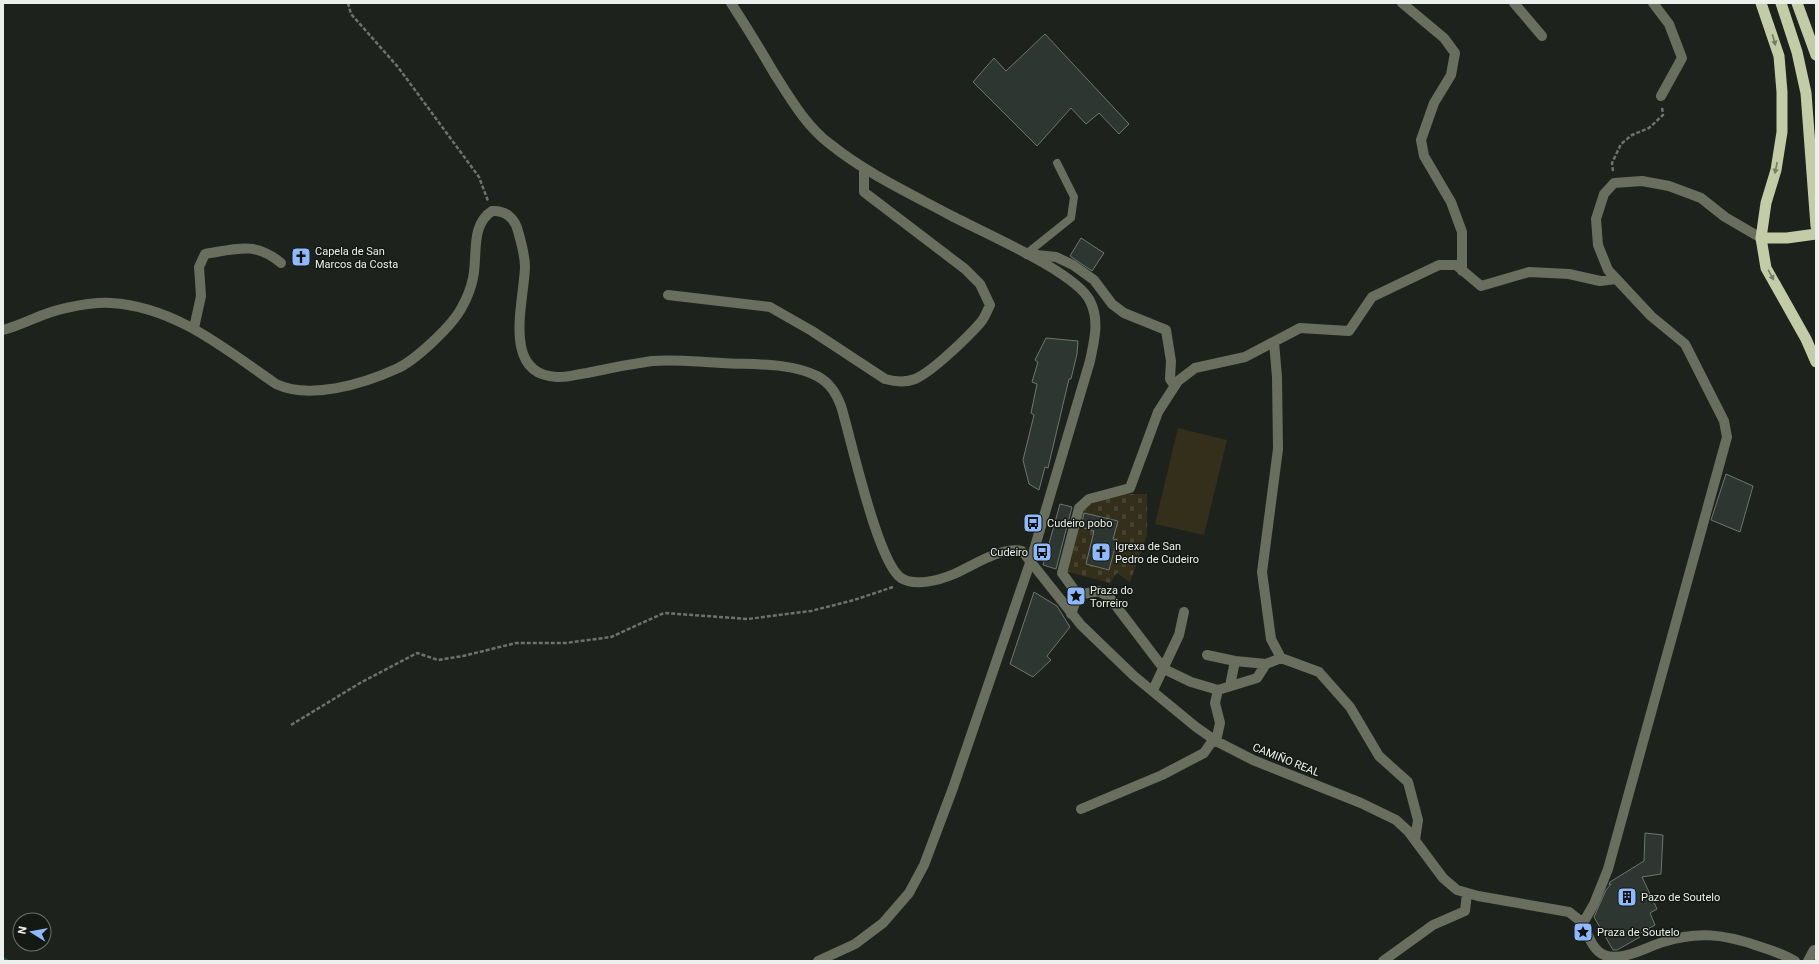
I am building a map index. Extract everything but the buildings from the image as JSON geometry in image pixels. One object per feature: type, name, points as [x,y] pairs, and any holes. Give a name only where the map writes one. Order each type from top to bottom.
[{"type":"highway","points":[[1761,3],[1778,56],[1782,92],[1782,132],[1776,170],[1766,203],[1761,238],[1766,268],[1806,339],[1816,362]]},
{"type":"highway","points":[[1781,3],[1797,52],[1806,93],[1816,226]]},
{"type":"highway","points":[[1797,3],[1816,55]]},
{"type":"highway","points":[[1761,238],[1787,238],[1816,234]]},
{"type":"street","points":[[731,3],[798,111],[828,144],[864,168],[1067,277],[1090,301],[1096,318],[1096,333],[1090,361],[1031,560],[931,849],[916,882],[896,910],[883,923],[856,944],[818,961]]},
{"type":"street","points":[[1402,3],[1444,38],[1455,53],[1451,75],[1434,103],[1421,140],[1424,156],[1451,202],[1462,232],[1462,271]]},
{"type":"street","points":[[1514,3],[1542,36]]},
{"type":"street","points":[[1653,3],[1669,24],[1682,58],[1661,96]]},
{"type":"street","points":[[668,295],[770,307],[812,331],[885,379],[895,382],[905,382],[916,379],[962,342],[982,320],[990,305],[980,284],[965,269],[864,192],[864,168]]},
{"type":"street","points":[[1761,238],[1725,217],[1701,198],[1669,186],[1642,181],[1614,183],[1604,194],[1596,219],[1598,245],[1608,270],[1651,316],[1685,344],[1724,421],[1727,437],[1608,869],[1594,904],[1584,923],[1594,948],[1604,955],[1629,955],[1663,942],[1703,934],[1724,936],[1750,943],[1775,951],[1795,961]]},
{"type":"street","points":[[3,330],[51,312],[82,305],[111,303],[139,307],[194,328],[276,384],[294,390],[303,391],[340,387],[361,382],[397,369],[438,336],[462,308],[473,278],[478,233],[485,216],[492,211],[500,211],[512,219],[519,234],[525,264],[519,334],[526,358],[533,370],[541,374],[558,377],[643,363],[678,360],[787,368],[817,376],[828,384],[835,392],[841,406],[863,491],[887,556],[895,572],[909,581]]},
{"type":"street","points":[[194,328],[201,296],[198,267],[205,254],[236,248],[255,248],[272,255],[281,263]]},
{"type":"street","points":[[1026,254],[1056,257],[1073,265],[1094,280],[1112,304],[1124,313],[1166,330],[1171,361],[1170,379],[1175,386]]},
{"type":"street","points":[[1078,595],[1062,573],[1079,508],[1089,499],[1130,488],[1158,412],[1178,381],[1195,368],[1245,357],[1300,328],[1349,331],[1372,297],[1439,265],[1456,265],[1480,286],[1529,272],[1569,274],[1600,281],[1616,279]]},
{"type":"street","points":[[1274,342],[1277,377],[1278,449],[1262,572],[1271,639],[1281,658],[1319,672],[1350,707],[1379,756],[1408,782],[1418,820],[1415,840]]},
{"type":"street","name":"CAMIÑO REAL","points":[[909,581],[926,581],[948,577],[987,558],[1016,549],[1022,551],[1031,560],[1071,614],[1134,676],[1215,741],[1253,760],[1386,814],[1403,825],[1449,884],[1457,890],[1570,912],[1584,923]]},
{"type":"street","points":[[1078,595],[1099,591],[1110,598],[1164,669],[1192,682],[1218,690],[1257,678],[1266,664]]},
{"type":"street","points":[[1071,614],[1078,595]]},
{"type":"street","points":[[1153,690],[1179,635],[1184,612]]},
{"type":"street","points":[[1207,655],[1235,661],[1266,664],[1281,658]]},
{"type":"street","points":[[1230,686],[1235,661]]},
{"type":"street","points":[[1080,809],[1162,775],[1204,753],[1215,741],[1220,723],[1215,703],[1218,690]]},
{"type":"street","points":[[1383,961],[1433,925],[1465,911],[1467,893]]},
{"type":"street","points":[[1808,961],[1814,950],[1816,950]]},
{"type":"lane","points":[[1026,254],[1071,218],[1074,197],[1057,163]]},
{"type":"path","points":[[348,3],[351,14],[398,66],[479,177],[492,211]]},
{"type":"path","points":[[1614,183],[1612,163],[1621,144],[1632,135],[1649,128],[1663,115],[1661,96]]},
{"type":"path","points":[[291,725],[360,683],[418,653],[438,660],[463,656],[516,643],[566,643],[611,637],[664,613],[748,619],[811,611],[854,600],[909,581]]},
{"type":"green space","points":[[1178,428],[1227,440],[1204,535],[1155,524]]},
{"type":"green space","points":[[1118,494],[1147,494],[1147,535],[1130,582],[1117,573],[1110,583],[1065,571],[1080,514],[1089,505]]},
{"type":"place","name":"Capela de San Marcos da Costa","points":[[301,257]]},
{"type":"place","name":"Cudeiro pobo","points":[[1033,523]]},
{"type":"place","name":"Cudeiro","points":[[1042,552]]},
{"type":"place","name":"Igrexa de San Pedro de Cudeiro","points":[[1101,552]]},
{"type":"place","name":"Praza do Torreiro","points":[[1076,596]]},
{"type":"place","name":"Pazo de Soutelo","points":[[1627,897]]},
{"type":"place","name":"Praza de Soutelo","points":[[1583,932]]}]
